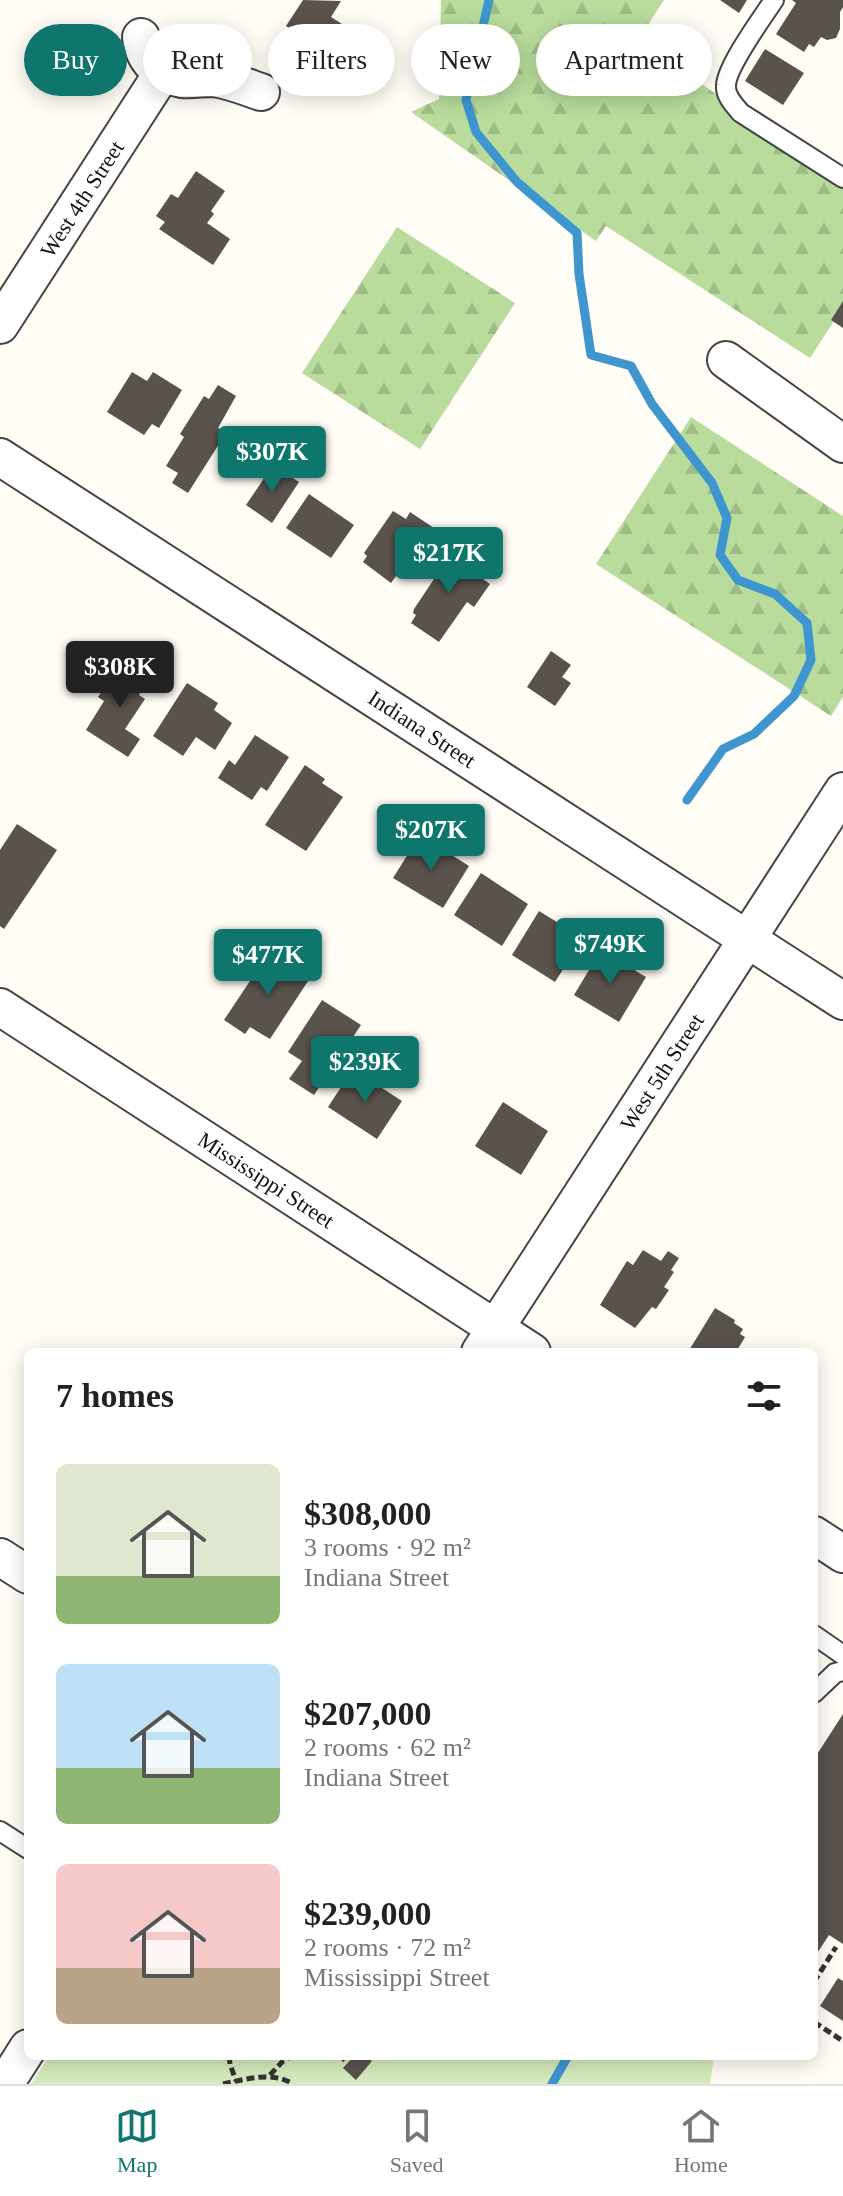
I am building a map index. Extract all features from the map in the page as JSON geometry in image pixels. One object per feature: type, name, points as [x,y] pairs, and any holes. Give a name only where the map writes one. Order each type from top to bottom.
[{"type":"street","points":[[141,37],[143,52]]},
{"type":"street","points":[[252,89],[261,92]]},
{"type":"street","name":"West 4th Street","points":[[0,325],[148,96]]},
{"type":"street","points":[[726,360],[843,444]]},
{"type":"street","name":"Indiana Street","points":[[0,457],[843,1001]]},
{"type":"street","name":"West 5th Street","points":[[488,1340],[843,791]]},
{"type":"street","name":"Mississippi Street","points":[[0,1007],[488,1340],[517,1348]]},
{"type":"street","points":[[818,1538],[843,1554]]},
{"type":"street","points":[[0,1557],[24,1572]]},
{"type":"street","points":[[5,2084],[24,2054]]},
{"type":"lane","points":[[774,0],[728,73],[725,88],[731,103],[741,113],[843,178]]},
{"type":"lane","points":[[818,1638],[843,1655]]},
{"type":"lane","points":[[818,1687],[835,1673],[843,1671]]},
{"type":"lane","points":[[0,1831],[24,1846]]},
{"type":"path","points":[[818,1976],[836,1947]]},
{"type":"path","points":[[818,2025],[843,2041]]},
{"type":"path","points":[[230,2060],[236,2081]]},
{"type":"path","points":[[269,2076],[285,2060]]},
{"type":"path","points":[[223,2084],[269,2076],[293,2084]]},
{"type":"green space","points":[[441,0],[664,0],[648,24],[536,24],[536,96],[712,96],[712,91],[843,182],[843,307],[810,358],[606,226],[596,241],[411,112],[439,99],[439,96],[520,96],[520,24],[441,24]]},
{"type":"green space","points":[[397,227],[515,303],[420,449],[302,373]]},
{"type":"green space","points":[[691,417],[843,516],[843,697],[831,716],[596,564]]},
{"type":"green space","points":[[46,2060],[713,2060],[710,2084],[31,2084]]},
{"type":"building","points":[[303,0],[341,1],[331,17],[342,24],[287,24]]},
{"type":"building","points":[[720,0],[747,0],[739,13]]},
{"type":"building","points":[[792,0],[843,0],[836,38],[827,40],[821,37],[814,47],[809,44],[804,52],[776,34],[796,3]]},
{"type":"building","points":[[765,49],[804,73],[783,105],[745,81]]},
{"type":"building","points":[[196,171],[225,191],[207,223],[230,239],[213,265],[159,229],[165,222],[156,216],[171,194],[178,198]]},
{"type":"building","points":[[843,301],[843,328],[831,320]]},
{"type":"building","points":[[132,372],[147,381],[153,372],[182,390],[159,428],[152,424],[144,435],[107,412]]},
{"type":"building","points":[[218,385],[236,396],[218,428],[226,433],[188,493],[172,483],[178,473],[166,466],[184,437],[180,434],[204,396],[209,399]]},
{"type":"building","points":[[273,465],[299,482],[272,523],[246,505]]},
{"type":"building","points":[[309,494],[354,525],[331,558],[286,528]]},
{"type":"building","points":[[393,511],[406,519],[410,512],[434,528],[399,578],[396,576],[391,583],[363,562],[367,556],[364,553]]},
{"type":"building","points":[[454,549],[485,570],[480,577],[490,584],[474,607],[467,602],[439,642],[411,623],[416,615],[414,609]]},
{"type":"building","points":[[551,651],[571,665],[562,677],[571,683],[555,706],[527,687]]},
{"type":"building","points":[[134,661],[153,673],[139,695],[145,699],[125,729],[140,739],[128,757],[86,730],[104,701],[98,697],[112,677],[120,682]]},
{"type":"building","points":[[187,683],[218,703],[214,710],[232,723],[215,750],[196,737],[183,756],[153,736]]},
{"type":"building","points":[[255,735],[289,757],[267,791],[261,787],[252,800],[218,778],[229,760],[235,765]]},
{"type":"building","points":[[305,765],[325,779],[322,783],[343,797],[306,851],[265,825]]},
{"type":"building","points":[[17,824],[57,850],[4,929],[0,926],[0,850]]},
{"type":"building","points":[[420,835],[469,866],[443,908],[393,878]]},
{"type":"building","points":[[481,873],[528,904],[502,946],[454,915]]},
{"type":"building","points":[[539,911],[583,938],[555,982],[512,955]]},
{"type":"building","points":[[601,950],[646,977],[619,1022],[574,995]]},
{"type":"building","points":[[270,951],[310,978],[270,1039],[250,1027],[245,1034],[224,1020]]},
{"type":"building","points":[[322,1000],[361,1025],[314,1095],[289,1079],[302,1061],[288,1052]]},
{"type":"building","points":[[353,1069],[402,1101],[377,1139],[328,1107]]},
{"type":"building","points":[[503,1102],[548,1131],[521,1175],[475,1146]]},
{"type":"building","points":[[643,1250],[661,1261],[668,1251],[679,1258],[664,1287],[669,1290],[656,1309],[652,1307],[635,1328],[600,1305],[627,1261],[633,1265]]},
{"type":"building","points":[[715,1308],[743,1329],[740,1334],[745,1337],[738,1348],[690,1348]]},
{"type":"building","points":[[843,1714],[843,1944],[829,1935],[818,1952],[818,1753]]},
{"type":"building","points":[[838,1978],[843,1981],[843,2021],[820,2006]]},
{"type":"building","points":[[350,2060],[372,2061],[356,2080],[343,2068]]},
{"type":"waterway","points":[[489,0],[466,100],[476,132],[517,182],[577,233],[579,274],[591,355],[631,366],[652,404],[712,483],[727,518],[720,555],[738,580],[775,594],[807,623],[811,660],[794,696],[754,734],[723,749],[687,800]]},
{"type":"waterway","points":[[552,2084],[566,2060]]}]
